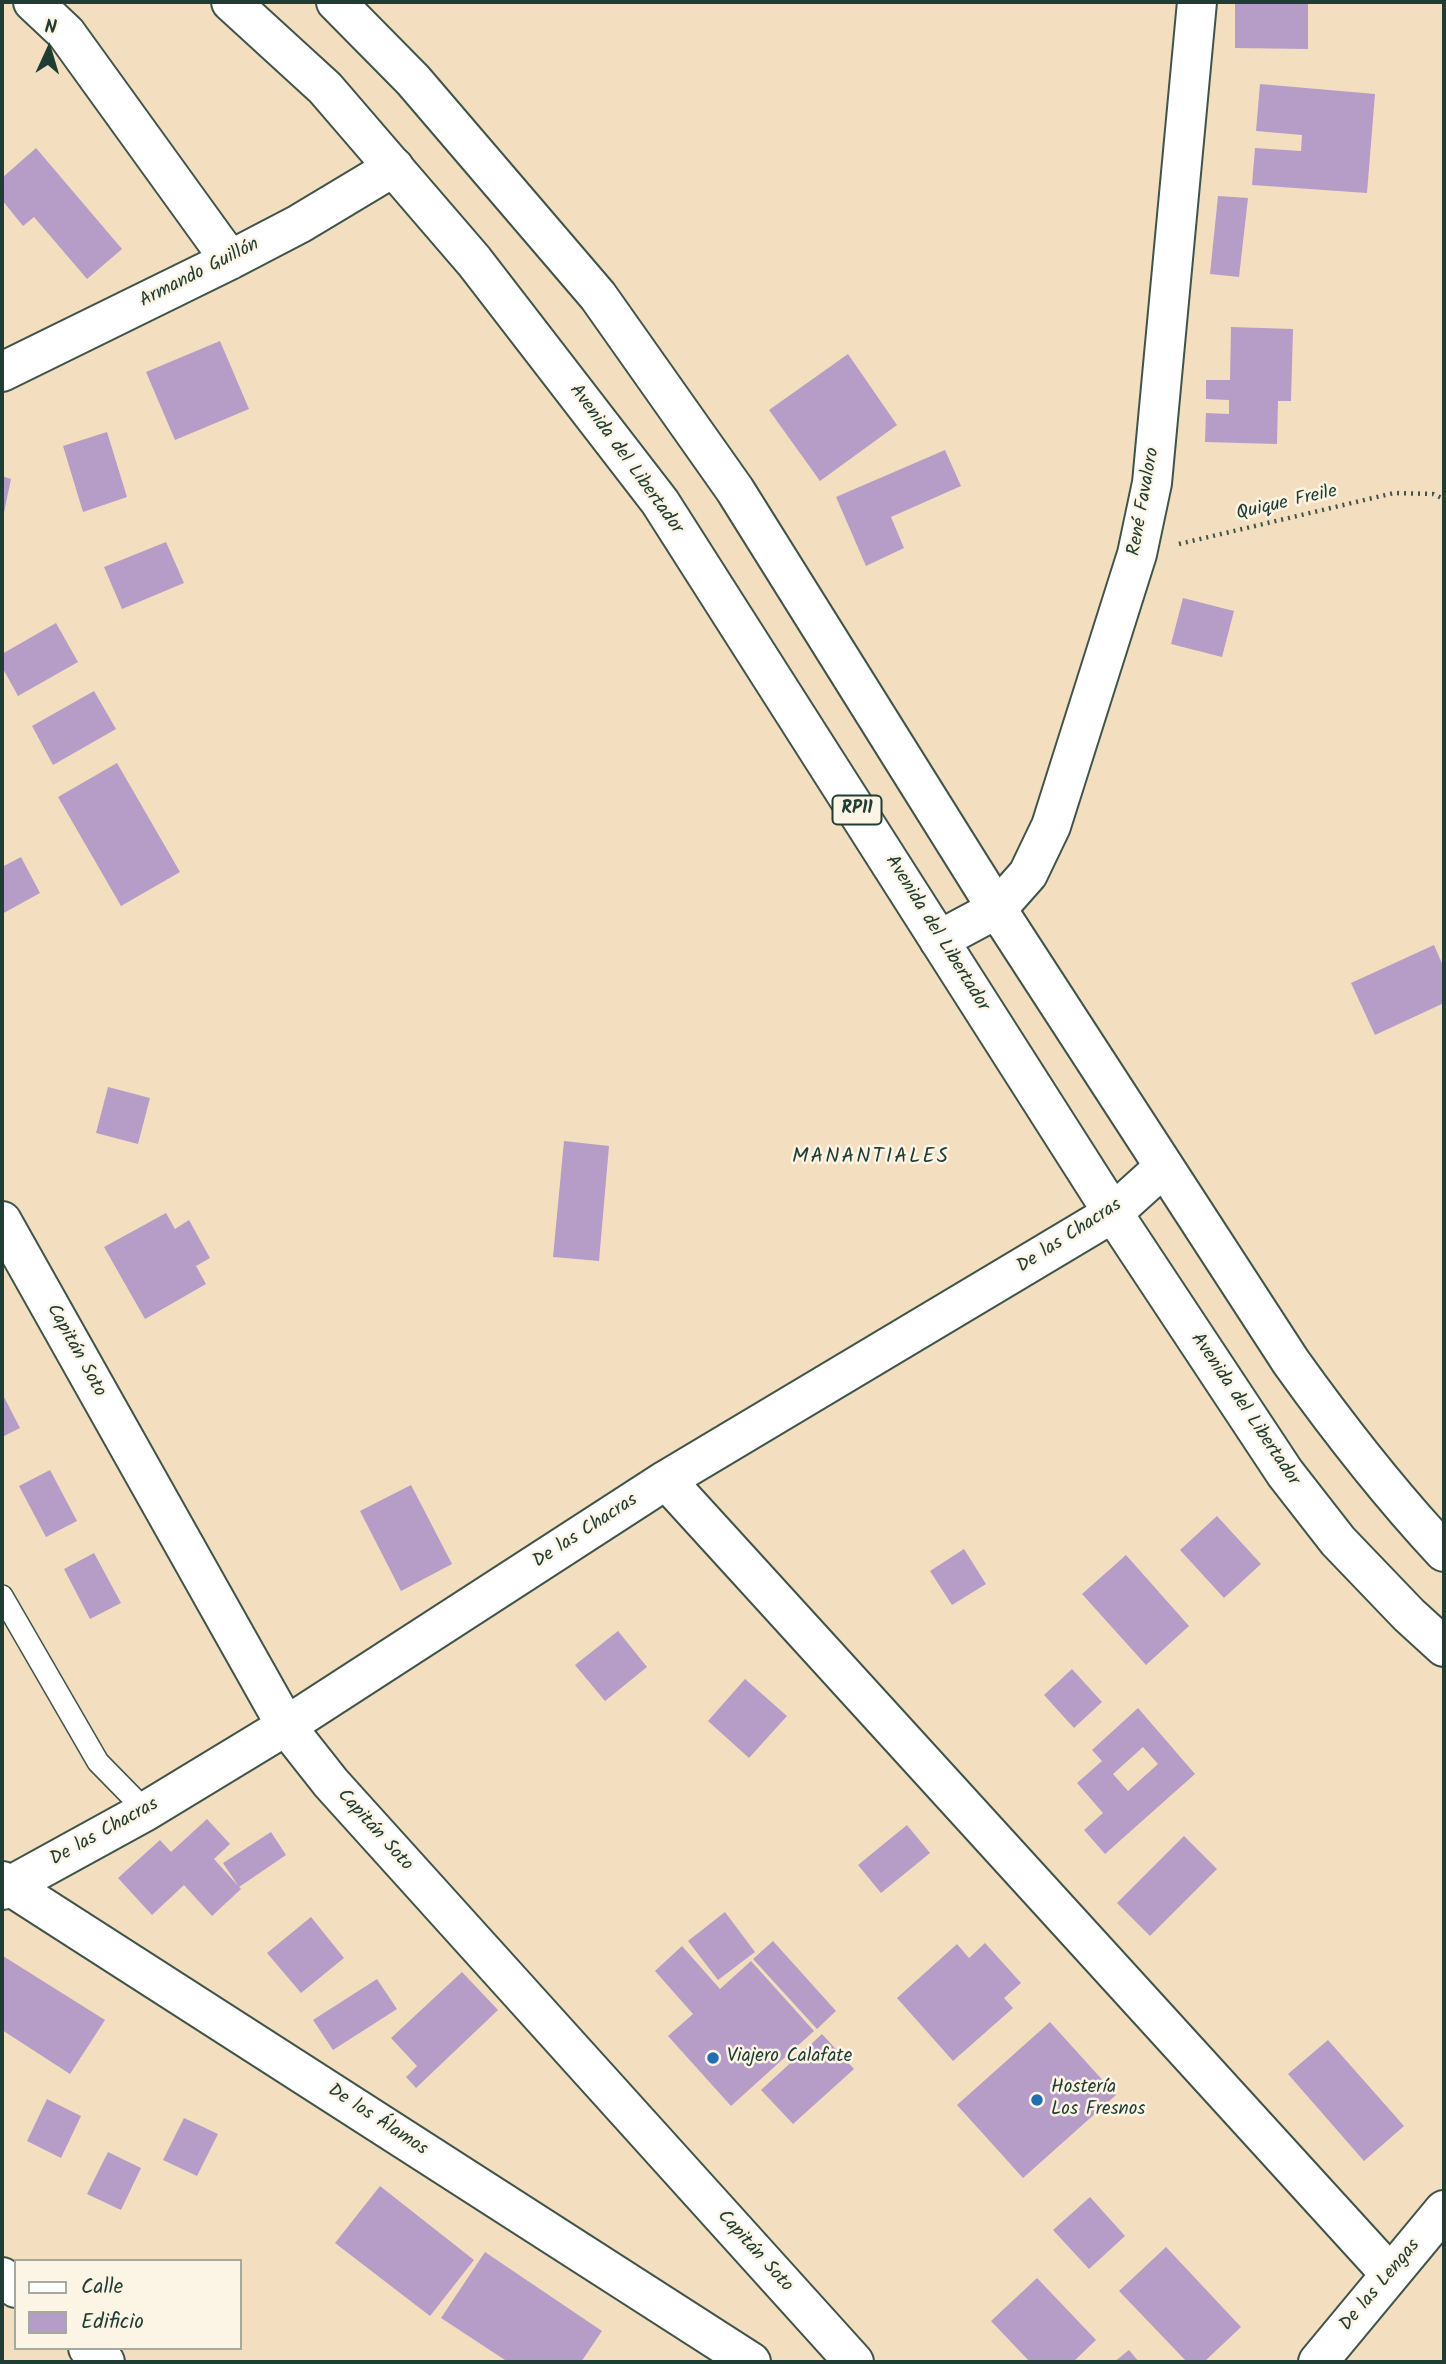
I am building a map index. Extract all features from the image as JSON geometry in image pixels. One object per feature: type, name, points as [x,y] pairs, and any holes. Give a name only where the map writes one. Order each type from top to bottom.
[{"type":"street","points":[[33,2],[66,33],[230,260]]},
{"type":"street","name":"Avenida del Libertador","points":[[231,2],[325,88],[394,167],[474,261],[660,502],[1113,1213],[1284,1473],[1338,1541],[1409,1615],[1444,1647]]},
{"type":"street","points":[[336,2],[412,80],[598,296],[734,490],[997,909],[1291,1362],[1339,1429],[1398,1503],[1444,1552]]},
{"type":"street","name":"René Favaloro","points":[[939,940],[997,909],[1028,874],[1051,825],[1137,554],[1152,483],[1197,2]]},
{"type":"street","name":"Armando Guillón","points":[[2,372],[299,224],[394,167]]},
{"type":"street","name":"De las Chacras","points":[[4,1886],[146,1811],[286,1726],[666,1480],[1113,1213],[1164,1167]]},
{"type":"street","name":"Capitán Soto","points":[[2,1221],[286,1726],[331,1783],[854,2362]]},
{"type":"street","points":[[666,1480],[1390,2274]]},
{"type":"street","name":"De los Álamos","points":[[4,1886],[751,2362]]},
{"type":"street","name":"De las Lengas","points":[[1318,2362],[1444,2210]]},
{"type":"street","points":[[91,2350],[106,2362]]},
{"type":"lane","points":[[2,1596],[98,1762],[146,1811]]},
{"type":"path","name":"Quique Freile","points":[[1137,554],[1394,493],[1433,494],[1444,499]]},
{"type":"building","points":[[1235,2],[1308,2],[1308,49],[1235,48]]},
{"type":"building","points":[[1260,84],[1375,94],[1367,193],[1252,185],[1255,148],[1301,151],[1302,135],[1256,131]]},
{"type":"building","points":[[36,148],[122,249],[87,279],[34,217],[23,226],[2,200],[2,178]]},
{"type":"building","points":[[1218,196],[1248,198],[1239,277],[1210,274]]},
{"type":"building","points":[[1231,327],[1293,329],[1291,401],[1278,401],[1277,444],[1205,442],[1206,413],[1229,414],[1229,400],[1206,399],[1206,380],[1230,380]]},
{"type":"building","points":[[220,341],[249,409],[175,440],[146,372]]},
{"type":"building","points":[[848,354],[897,425],[820,481],[769,410]]},
{"type":"building","points":[[107,432],[127,497],[83,512],[63,446]]},
{"type":"building","points":[[945,450],[961,486],[891,517],[904,548],[866,566],[836,497]]},
{"type":"building","points":[[2,476],[11,479],[3,517],[2,517]]},
{"type":"building","points":[[166,542],[184,583],[122,609],[104,567]]},
{"type":"building","points":[[1183,598],[1234,611],[1222,657],[1171,644]]},
{"type":"building","points":[[56,623],[78,662],[18,696],[2,667],[2,654]]},
{"type":"building","points":[[94,691],[116,729],[53,765],[32,726]]},
{"type":"building","points":[[117,763],[180,872],[121,906],[58,797]]},
{"type":"building","points":[[21,857],[40,893],[2,914],[2,867]]},
{"type":"building","points":[[1434,945],[1444,968],[1444,1003],[1375,1035],[1351,983]]},
{"type":"building","points":[[108,1087],[150,1098],[138,1144],[96,1133]]},
{"type":"building","points":[[564,1141],[609,1146],[599,1261],[553,1257]]},
{"type":"building","points":[[166,1213],[175,1229],[189,1220],[210,1258],[196,1266],[206,1284],[145,1319],[104,1247]]},
{"type":"building","points":[[2,1393],[20,1428],[2,1437]]},
{"type":"building","points":[[50,1470],[77,1521],[46,1537],[19,1486]]},
{"type":"building","points":[[411,1485],[452,1564],[401,1591],[360,1511]]},
{"type":"building","points":[[1217,1516],[1261,1564],[1224,1598],[1180,1550]]},
{"type":"building","points":[[964,1549],[986,1584],[952,1605],[930,1571]]},
{"type":"building","points":[[94,1553],[121,1603],[90,1619],[64,1569]]},
{"type":"building","points":[[1126,1555],[1189,1626],[1146,1665],[1082,1594]]},
{"type":"building","points":[[618,1631],[647,1667],[605,1701],[575,1665]]},
{"type":"building","points":[[1072,1669],[1102,1702],[1074,1728],[1044,1695]]},
{"type":"building","points":[[745,1679],[787,1716],[749,1758],[708,1721]]},
{"type":"building","points":[[1138,1708],[1195,1774],[1105,1854],[1084,1830],[1103,1813],[1077,1783],[1102,1761],[1092,1750]],"holes":[[[1143,1747],[1158,1764],[1128,1791],[1113,1774]]]},
{"type":"building","points":[[207,1819],[230,1844],[214,1859],[241,1889],[212,1916],[184,1885],[152,1915],[118,1878],[160,1840],[171,1852]]},
{"type":"building","points":[[907,1825],[930,1853],[881,1893],[858,1865]]},
{"type":"building","points":[[271,1832],[286,1855],[239,1887],[223,1863]]},
{"type":"building","points":[[1184,1836],[1217,1869],[1150,1936],[1117,1903]]},
{"type":"building","points":[[725,1912],[755,1952],[718,1980],[688,1941]]},
{"type":"building","points":[[311,1917],[344,1958],[301,1993],[267,1953]]},
{"type":"building","points":[[773,1941],[836,2011],[817,2029],[753,1959]]},
{"type":"building","points":[[985,1943],[1021,1983],[1004,1998],[1013,2008],[953,2061],[897,1998],[957,1944],[969,1958]]},
{"type":"building","points":[[682,1946],[720,1989],[751,1961],[814,2031],[731,2106],[668,2036],[693,2014],[655,1971]]},
{"type":"building","points":[[3,1956],[105,2020],[70,2074],[2,2030]]},
{"type":"building","points":[[462,1972],[498,2010],[416,2088],[406,2077],[417,2066],[391,2038]]},
{"type":"building","points":[[377,1979],[397,2009],[333,2050],[313,2020]]},
{"type":"building","name":"Hostería Los Fresnos","points":[[1050,2022],[1116,2095],[1023,2178],[957,2105]]},
{"type":"building","points":[[822,2034],[854,2069],[793,2124],[761,2090]]},
{"type":"building","points":[[1328,2040],[1404,2126],[1364,2161],[1288,2074]]},
{"type":"building","points":[[47,2099],[81,2116],[61,2158],[27,2141]]},
{"type":"building","points":[[184,2118],[218,2134],[197,2176],[163,2160]]},
{"type":"building","points":[[108,2152],[141,2168],[121,2210],[87,2194]]},
{"type":"building","points":[[380,2186],[474,2260],[430,2316],[335,2243]]},
{"type":"building","points":[[1090,2197],[1125,2236],[1089,2269],[1053,2230]]},
{"type":"building","points":[[1166,2247],[1241,2327],[1204,2362],[1187,2362],[1119,2291]]},
{"type":"building","points":[[485,2252],[602,2331],[581,2362],[508,2362],[441,2318]]},
{"type":"building","points":[[1037,2278],[1096,2340],[1073,2362],[1030,2362],[991,2321]]},
{"type":"building","points":[[1129,2350],[1139,2362],[1114,2362]]},
{"type":"place","name":"Viajero Calafate","points":[[713,2058]]},
{"type":"place","name":"Hostería Los Fresnos","points":[[1037,2100]]},
{"type":"district","name":"MANANTIALES","points":[[871,1158]]}]
